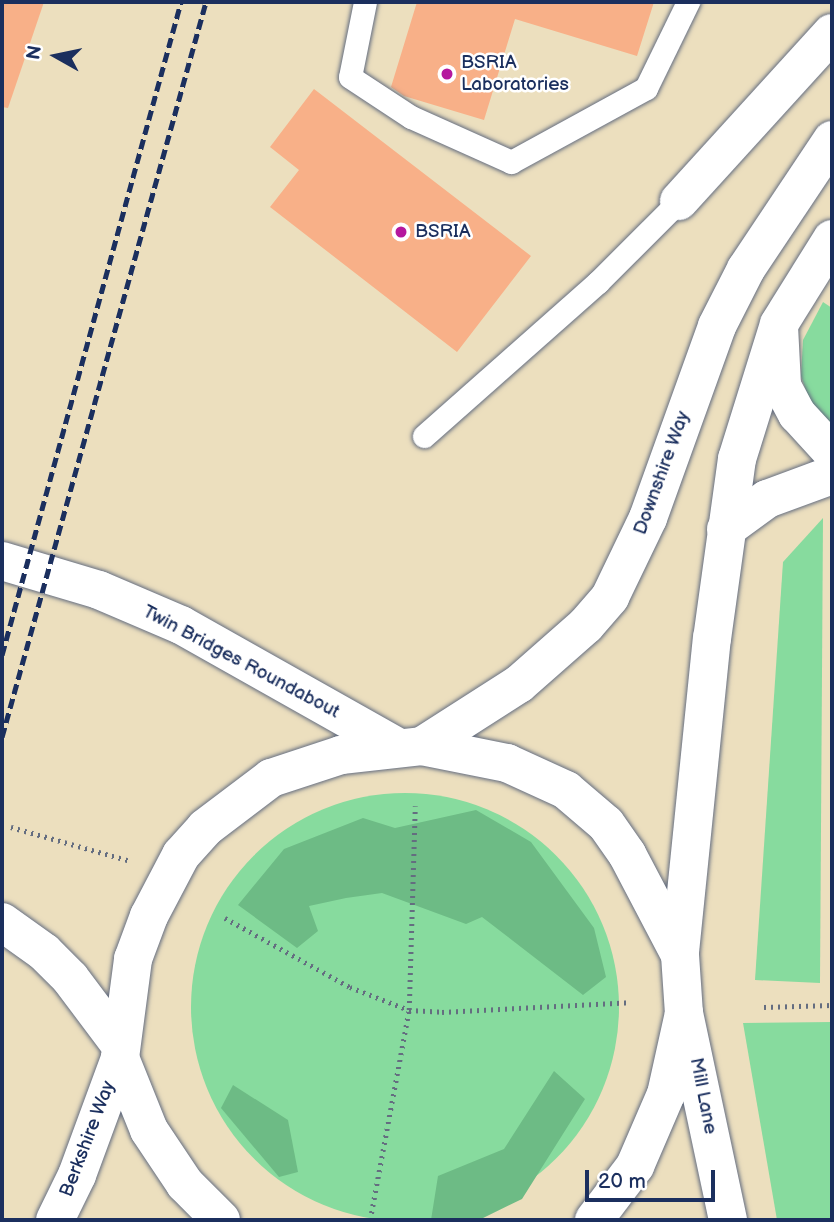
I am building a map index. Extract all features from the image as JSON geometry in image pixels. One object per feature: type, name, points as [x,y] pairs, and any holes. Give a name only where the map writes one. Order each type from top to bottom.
[{"type":"main road","points":[[679,201],[832,33]]},
{"type":"main road","name":"Downshire Way","points":[[409,746],[519,684],[576,635],[610,597],[648,518],[717,326],[746,269],[832,140]]},
{"type":"main road","points":[[680,954],[726,529],[737,459],[779,324],[832,239]]},
{"type":"main road","points":[[779,324],[782,386],[797,414],[832,452]]},
{"type":"main road","points":[[726,529],[767,499],[832,475]]},
{"type":"main road","name":"Twin Bridges Roundabout","points":[[2,561],[99,590],[181,625],[409,746]]},
{"type":"main road","name":"Twin Bridges Roundabout","points":[[120,1052],[133,959],[149,915],[181,856],[205,828],[271,778],[341,755],[409,746],[507,763],[566,790],[606,824],[627,854],[680,954],[684,1013],[678,1051],[653,1131],[617,1194],[594,1220]]},
{"type":"main road","points":[[2,922],[44,952],[70,978],[120,1052],[155,1140],[186,1184],[221,1220]]},
{"type":"main road","name":"Mill Lane","points":[[684,1013],[728,1220]]},
{"type":"main road","name":"Berkshire Way","points":[[55,1220],[77,1175],[120,1052]]},
{"type":"lane","points":[[365,2],[350,77],[411,117],[512,162],[646,88],[688,2]]},
{"type":"lane","points":[[424,436],[597,282],[679,201]]},
{"type":"path","points":[[370,1220],[409,1010],[415,806]]},
{"type":"path","points":[[11,827],[131,861]]},
{"type":"path","points":[[225,918],[349,986],[409,1010],[442,1012],[630,1002]]},
{"type":"path","points":[[764,1007],[832,1005]]},
{"type":"green space","points":[[823,302],[832,308],[832,429],[813,410],[801,376],[803,340]]},
{"type":"green space","points":[[823,518],[820,983],[755,980],[783,562]]},
{"type":"green space","points":[[405,793],[447,797],[487,809],[524,829],[557,855],[583,888],[603,925],[615,965],[619,1007],[615,1049],[603,1089],[583,1126],[557,1159],[524,1185],[487,1205],[447,1217],[405,1221],[363,1217],[323,1205],[286,1185],[253,1159],[227,1126],[207,1089],[195,1049],[191,1007],[195,965],[207,925],[227,888],[253,855],[286,829],[323,809],[363,797]]},
{"type":"green space","points":[[476,810],[531,842],[594,928],[606,977],[583,995],[482,917],[466,924],[382,893],[346,898],[309,906],[318,931],[297,948],[238,905],[284,849],[363,818],[395,828]]},
{"type":"green space","points":[[832,1022],[832,1220],[777,1220],[743,1023]]},
{"type":"green space","points":[[554,1071],[585,1099],[522,1199],[479,1220],[431,1220],[438,1176],[504,1149]]},
{"type":"green space","points":[[233,1085],[288,1120],[298,1172],[279,1177],[221,1108]]},
{"type":"building","points":[[2,2],[44,2],[8,108],[2,107]]},
{"type":"building","name":"BSRIA Laboratories","points":[[417,2],[654,2],[637,56],[515,19],[484,120],[404,96],[391,87]]},
{"type":"building","name":"BSRIA","points":[[314,89],[531,256],[457,352],[270,207],[299,170],[270,147]]},
{"type":"railway","points":[[2,655],[181,2]]},
{"type":"railway","points":[[2,737],[206,2]]},
{"type":"place","name":"BSRIA Laboratories","points":[[447,74]]},
{"type":"place","name":"BSRIA","points":[[401,232]]}]
